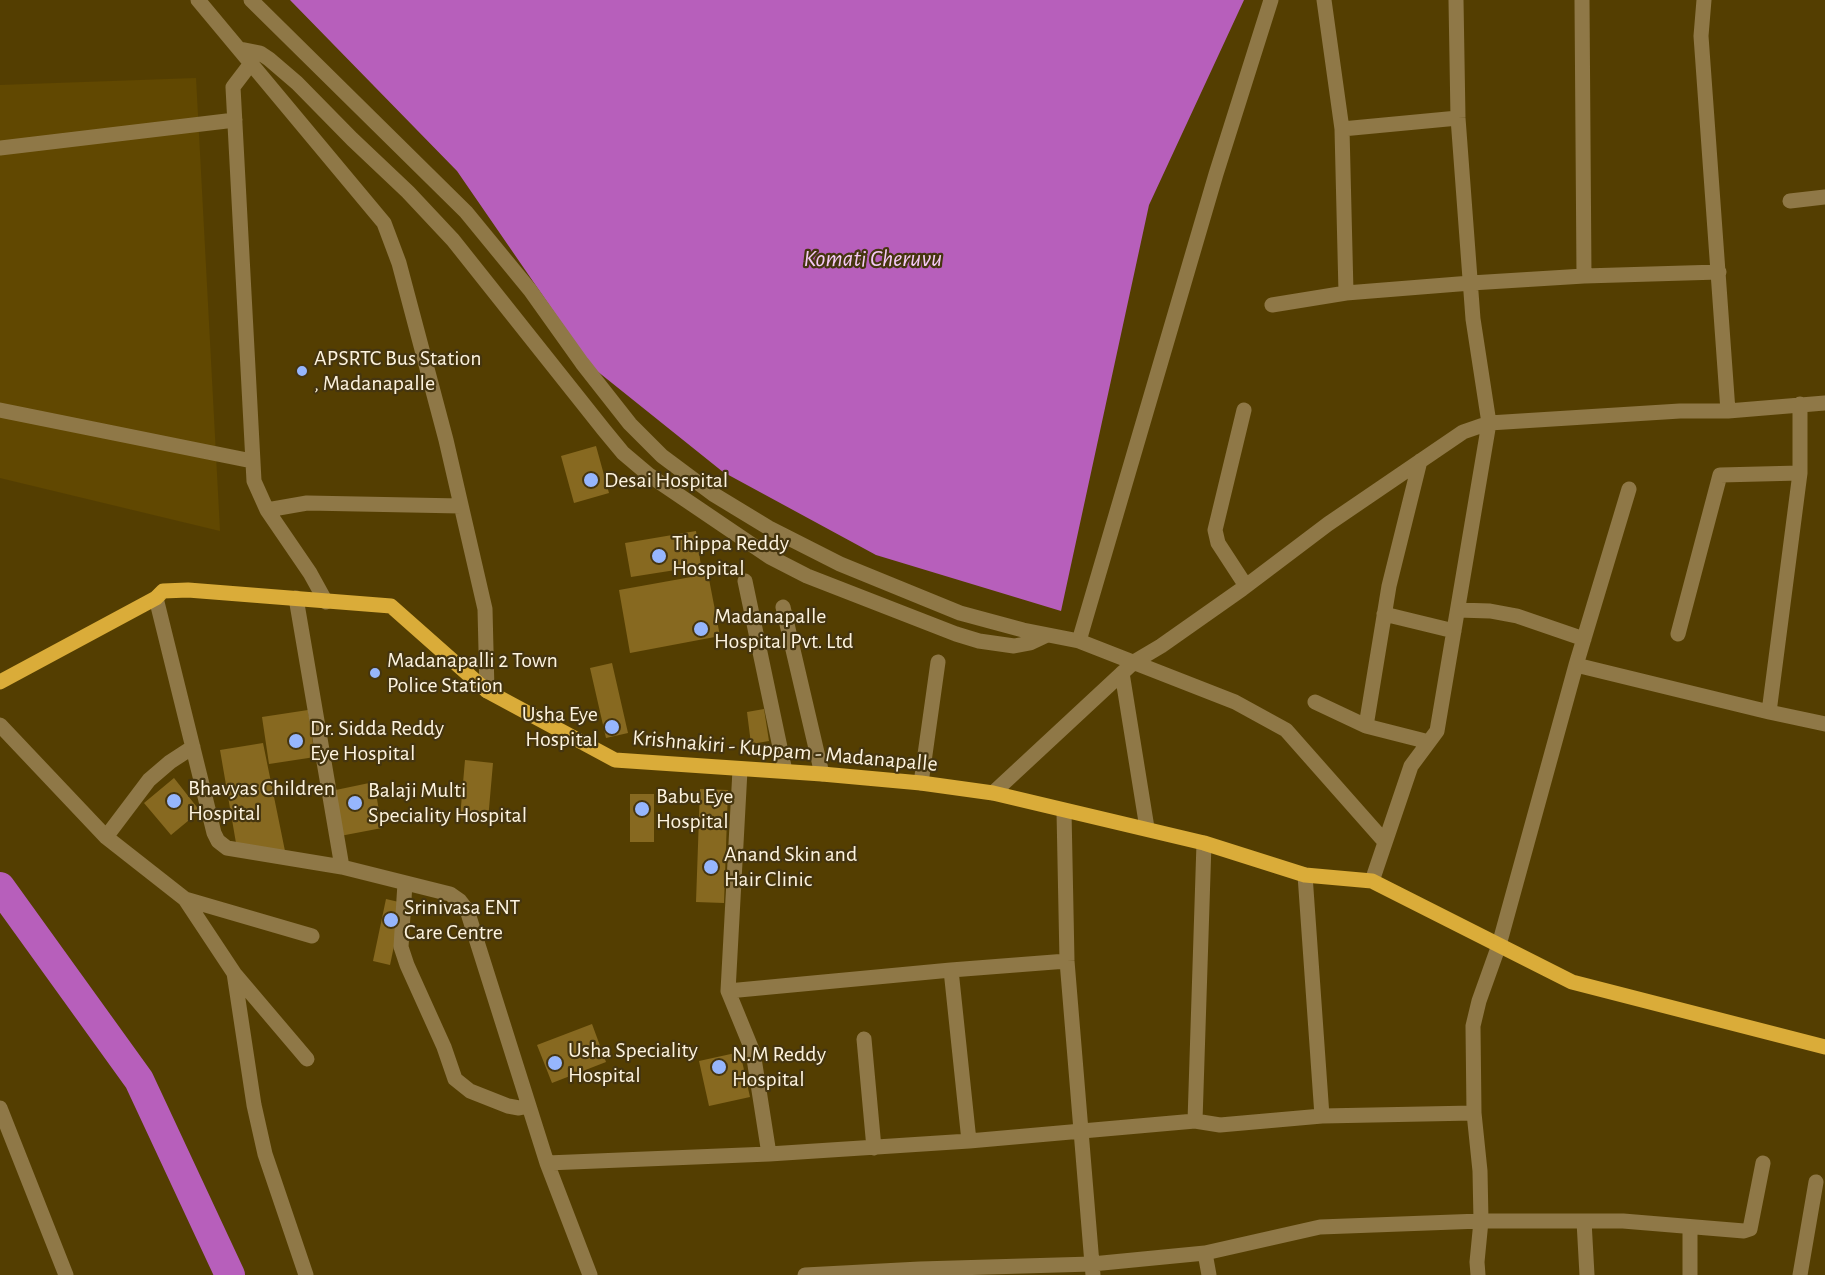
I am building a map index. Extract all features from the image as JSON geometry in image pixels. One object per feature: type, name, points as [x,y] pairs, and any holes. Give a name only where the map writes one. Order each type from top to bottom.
[{"type":"main road","name":"Krishnakiri - Kuppam - Madanapalle","points":[[0,682],[156,598],[164,591],[188,590],[391,606],[487,691],[615,760],[822,774],[921,783],[993,793],[1064,811],[1147,828],[1305,875],[1372,881]]},
{"type":"main road","points":[[1372,881],[1572,982],[1825,1047]]},
{"type":"street","points":[[198,0],[384,223],[402,274],[485,609],[487,691]]},
{"type":"street","points":[[251,0],[466,212],[530,290],[582,363],[630,424],[662,456],[713,494],[760,522],[840,564],[960,613],[1023,630],[1079,641],[1235,702],[1286,730],[1385,842]]},
{"type":"street","points":[[1079,641],[1216,174],[1271,0]]},
{"type":"street","points":[[1324,0],[1342,129],[1346,294]]},
{"type":"street","points":[[1372,881],[1411,766],[1437,731],[1489,423],[1473,319],[1458,118],[1456,0]]},
{"type":"street","points":[[1582,0],[1584,276]]},
{"type":"street","points":[[1704,0],[1701,36],[1728,411]]},
{"type":"street","points":[[240,48],[260,53],[269,59],[297,83],[408,192],[453,240],[623,453],[649,475],[770,557],[807,576],[956,634],[980,641],[1014,646],[1030,643],[1047,635]]},
{"type":"street","points":[[252,62],[233,87],[254,481],[267,510],[327,602]]},
{"type":"street","points":[[1342,129],[1458,118]]},
{"type":"street","points":[[0,148],[235,120]]},
{"type":"street","points":[[1790,201],[1825,197]]},
{"type":"street","points":[[1272,305],[1346,294],[1471,283],[1584,276],[1719,272]]},
{"type":"street","points":[[993,793],[1134,662],[1161,646],[1328,524],[1463,432],[1489,423],[1680,411],[1728,411],[1825,403]]},
{"type":"street","points":[[1769,712],[1800,473],[1800,404]]},
{"type":"street","points":[[0,410],[252,461]]},
{"type":"street","points":[[1244,410],[1215,530],[1218,543],[1246,586]]},
{"type":"street","points":[[1366,726],[1389,586],[1420,460]]},
{"type":"street","points":[[1677,634],[1720,475],[1800,473]]},
{"type":"street","points":[[1478,1275],[1481,1221],[1480,1171],[1474,1113],[1473,1026],[1479,1000],[1499,945],[1576,665],[1629,489]]},
{"type":"street","points":[[267,510],[307,503],[461,506]]},
{"type":"street","points":[[745,581],[785,771]]},
{"type":"street","points":[[156,598],[214,833],[218,841],[227,848],[342,867],[450,894],[467,910],[547,1163],[590,1275]]},
{"type":"street","points":[[296,598],[342,867]]},
{"type":"street","points":[[783,607],[822,774]]},
{"type":"street","points":[[1458,609],[1490,611],[1516,616],[1584,639]]},
{"type":"street","points":[[1384,614],[1454,631]]},
{"type":"street","points":[[921,783],[938,662]]},
{"type":"street","points":[[1576,665],[1825,724]]},
{"type":"street","points":[[1122,673],[1147,828]]},
{"type":"street","points":[[1315,702],[1366,726],[1429,742]]},
{"type":"street","points":[[0,725],[106,837],[185,899],[234,973],[307,1059]]},
{"type":"street","points":[[106,837],[149,780],[170,762],[193,747]]},
{"type":"street","points":[[740,770],[728,991],[753,1052],[768,1154]]},
{"type":"street","points":[[1064,811],[1067,961],[1092,1269]]},
{"type":"street","points":[[1195,1121],[1203,843]]},
{"type":"street","points":[[1305,875],[1322,1116]]},
{"type":"street","points":[[405,883],[401,947],[444,1047],[455,1079],[470,1091],[508,1106],[519,1108],[529,1106]]},
{"type":"street","points":[[185,899],[312,936]]},
{"type":"street","points":[[728,991],[1067,961]]},
{"type":"street","points":[[951,970],[969,1141]]},
{"type":"street","points":[[234,973],[254,1105],[265,1154],[306,1275]]},
{"type":"street","points":[[864,1039],[874,1148]]},
{"type":"street","points":[[0,1108],[66,1275]]},
{"type":"street","points":[[547,1163],[874,1148],[1195,1121],[1220,1125],[1322,1116],[1474,1113]]},
{"type":"street","points":[[805,1275],[920,1269],[1092,1269],[1205,1253],[1320,1227],[1481,1221],[1623,1221],[1743,1231],[1750,1229],[1763,1164]]},
{"type":"street","points":[[1800,1275],[1816,1182]]},
{"type":"street","points":[[1584,1221],[1587,1275]]},
{"type":"street","points":[[1690,1227],[1690,1275]]},
{"type":"street","points":[[1205,1253],[1209,1275]]},
{"type":"shaded area","points":[[196,78],[220,531],[0,478],[0,85]]},
{"type":"water","name":"Komati Cheruvu","points":[[290,0],[1244,0],[1149,205],[1061,611],[876,555],[723,472],[592,367],[457,171]]},
{"type":"building","points":[[596,446],[609,493],[574,503],[561,456]]},
{"type":"building","points":[[696,531],[701,566],[631,577],[625,543]]},
{"type":"building","points":[[708,574],[720,636],[630,653],[619,590]]},
{"type":"building","points":[[612,663],[628,733],[606,738],[590,668]]},
{"type":"building","points":[[764,709],[769,741],[751,744],[747,712]]},
{"type":"building","points":[[308,710],[315,757],[269,764],[262,717]]},
{"type":"building","points":[[263,743],[285,851],[236,843],[220,750]]},
{"type":"building","points":[[465,760],[493,763],[488,820],[460,818]]},
{"type":"building","points":[[174,778],[200,811],[171,835],[144,803]]},
{"type":"building","points":[[374,782],[382,828],[340,836],[331,791]]},
{"type":"building","points":[[700,789],[728,790],[724,903],[696,902]]},
{"type":"building","points":[[630,794],[654,794],[654,842],[630,842]]},
{"type":"building","points":[[386,899],[403,903],[390,965],[373,961]]},
{"type":"building","points":[[592,1024],[606,1062],[552,1083],[537,1045]]},
{"type":"building","points":[[740,1052],[750,1097],[709,1106],[699,1061]]},
{"type":"waterway","points":[[0,887],[139,1080],[230,1275]]},
{"type":"place","name":"APSRTC Bus Station , Madanapalle","points":[[302,371]]},
{"type":"place","name":"Desai Hospital","points":[[591,480]]},
{"type":"place","name":"Thippa Reddy Hospital","points":[[659,556]]},
{"type":"place","name":"Madanapalle Hospital Pvt. Ltd","points":[[701,629]]},
{"type":"place","name":"Madanapalli 2 Town Police Station","points":[[375,673]]},
{"type":"place","name":"Usha Eye Hospital","points":[[612,727]]},
{"type":"place","name":"Dr. Sidda Reddy Eye Hospital","points":[[296,741]]},
{"type":"place","name":"Bhavyas Children Hospital","points":[[174,801]]},
{"type":"place","name":"Balaji Multi Speciality Hospital","points":[[355,803]]},
{"type":"place","name":"Babu Eye Hospital","points":[[642,809]]},
{"type":"place","name":"Anand Skin and Hair Clinic","points":[[711,867]]},
{"type":"place","name":"Srinivasa ENT Care Centre","points":[[391,920]]},
{"type":"place","name":"Usha Speciality Hospital","points":[[555,1063]]},
{"type":"place","name":"N.M Reddy Hospital","points":[[719,1067]]}]
